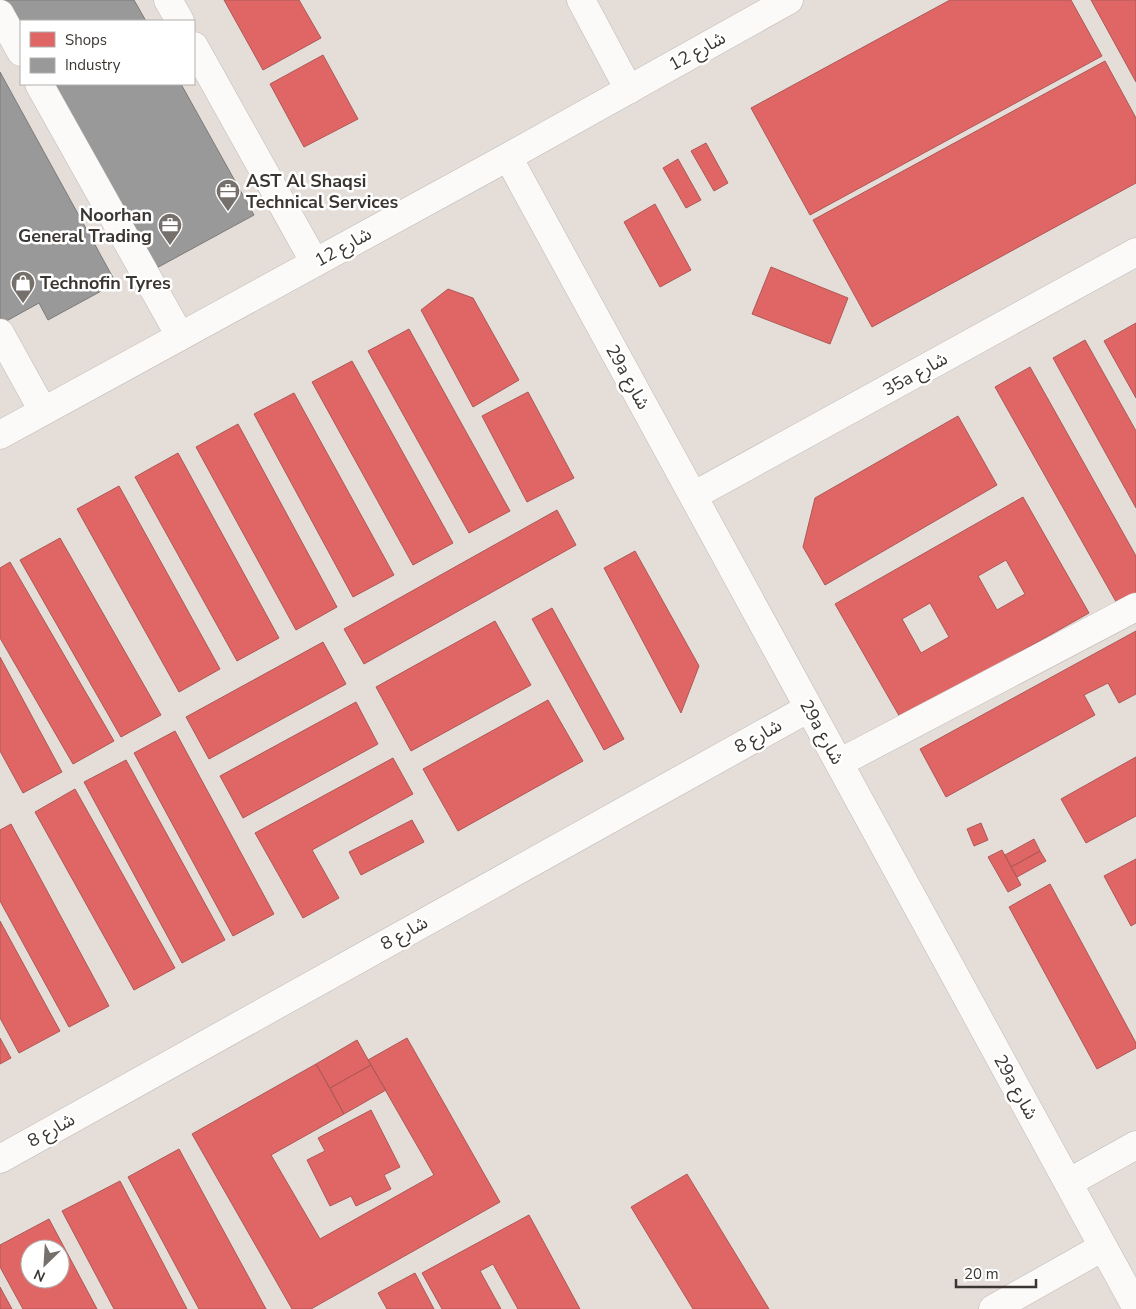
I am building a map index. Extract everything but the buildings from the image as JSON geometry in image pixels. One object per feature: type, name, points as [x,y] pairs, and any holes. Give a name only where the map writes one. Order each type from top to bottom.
[{"type":"street","points":[[168,0],[179,20]]},
{"type":"street","points":[[581,0],[629,90]]},
{"type":"street","name":"شارع 12","points":[[0,435],[508,157],[789,0]]},
{"type":"street","points":[[0,14],[20,50]]},
{"type":"street","points":[[195,48],[315,263]]},
{"type":"street","points":[[40,85],[180,336]]},
{"type":"street","name":"29a شارع","points":[[508,157],[1136,1307]]},
{"type":"street","name":"35a شارع","points":[[693,496],[1136,252]]},
{"type":"street","points":[[0,333],[43,411]]},
{"type":"street","points":[[839,762],[1136,607]]},
{"type":"street","name":"شارع 8","points":[[0,1159],[809,708]]},
{"type":"street","points":[[1068,1183],[1136,1145]]},
{"type":"street","points":[[992,1309],[1103,1247]]},
{"type":"place","name":"AST Al Shaqsi Technical Services","points":[[228,212]]},
{"type":"place","name":"Noorhan General Trading","points":[[170,246]]},
{"type":"place","name":"Technofin Tyres","points":[[23,304]]}]
